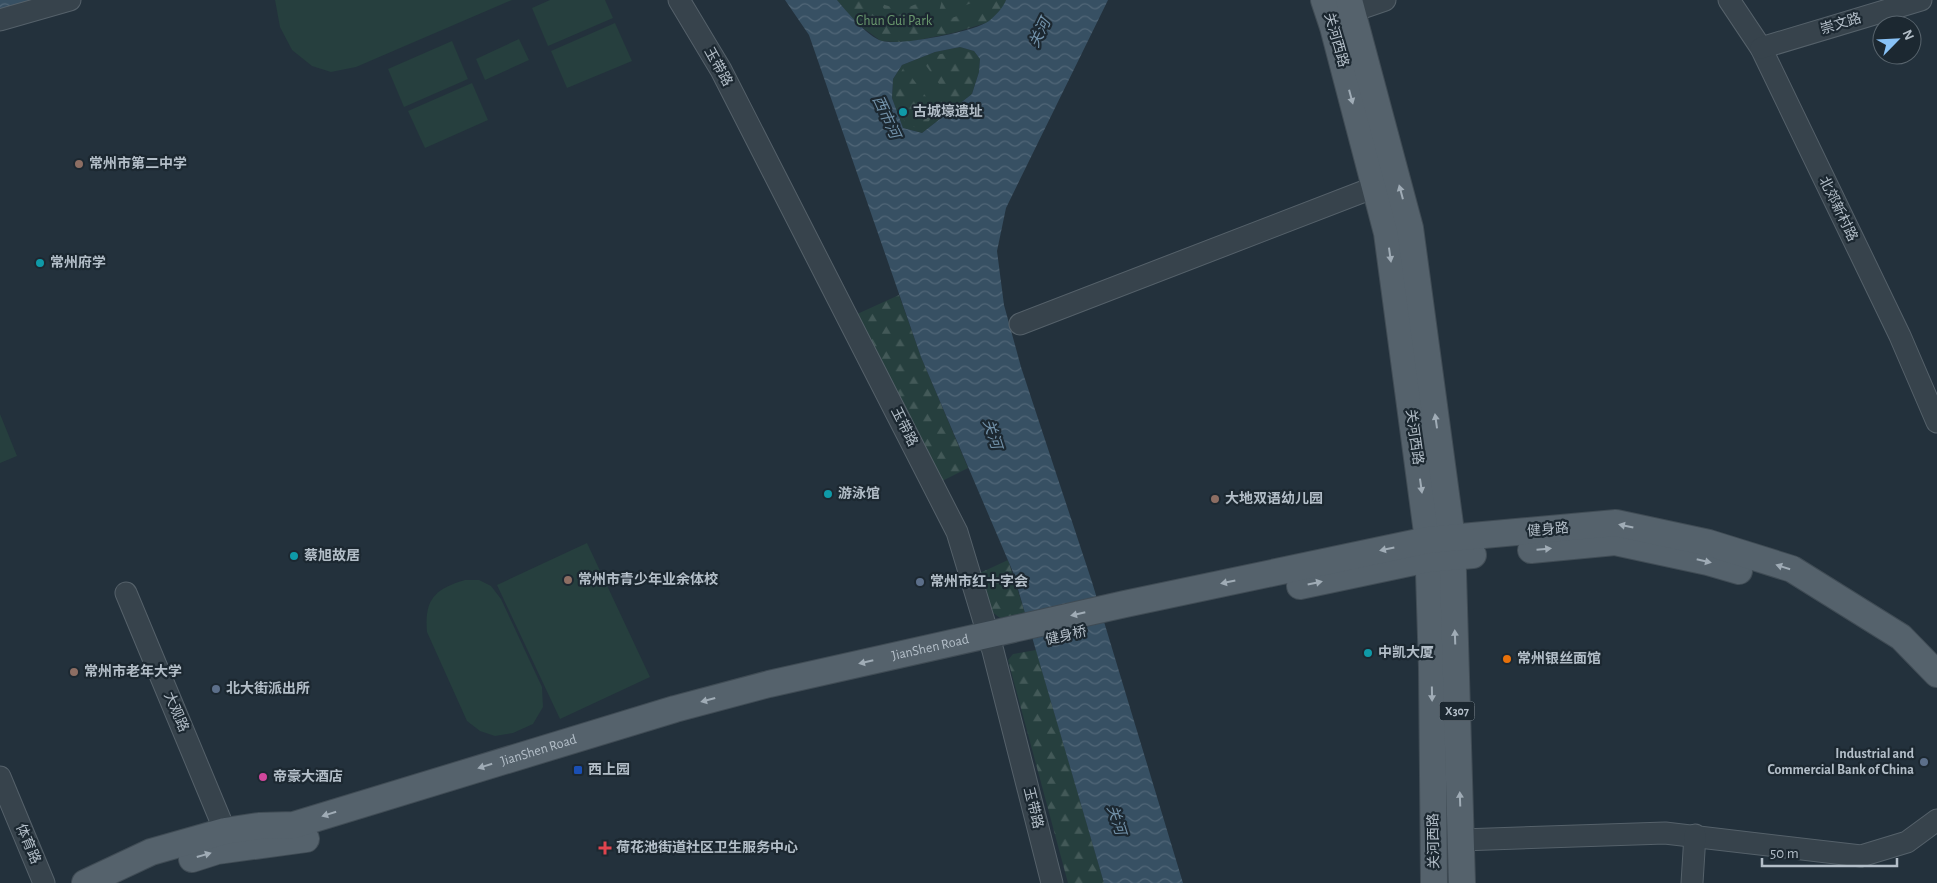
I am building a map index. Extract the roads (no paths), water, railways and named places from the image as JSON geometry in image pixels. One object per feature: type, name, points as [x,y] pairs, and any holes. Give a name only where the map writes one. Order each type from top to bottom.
[{"type":"main road","name":"关河西路","points":[[1324,0],[1333,27],[1387,232],[1440,549],[1434,883]]},
{"type":"main road","name":"关河西路","points":[[1351,6],[1410,228],[1440,549],[1461,840],[1462,883]]},
{"type":"main road","name":"健身路","points":[[1127,612],[1440,549],[1616,524],[1709,543],[1792,569],[1901,637],[1937,674]]},
{"type":"main road","name":"健身路","points":[[1440,549],[1615,542],[1708,562],[1792,588],[1900,655],[1937,694]]},
{"type":"main road","name":"健身桥","points":[[995,642],[1127,612]]},
{"type":"main road","name":"JianShen Road","points":[[85,883],[151,852],[226,831],[259,826],[294,825],[675,708],[770,684],[995,642]]},
{"type":"main road","name":"JianShen Road","points":[[125,883],[154,869],[217,851],[314,838],[628,739],[995,642]]},
{"type":"street","points":[[0,20],[70,0]]},
{"type":"street","name":"玉带路","points":[[679,0],[721,70],[957,532],[995,642],[1052,883]]},
{"type":"street","points":[[1351,6],[1385,0]]},
{"type":"street","name":"北郊新村路","points":[[1729,0],[1761,48],[1900,336],[1937,422]]},
{"type":"street","name":"崇文路","points":[[1761,48],[1921,0]]},
{"type":"street","points":[[1020,324],[1375,187]]},
{"type":"street","name":"大观路","points":[[126,593],[226,831]]},
{"type":"street","name":"体育路","points":[[0,777],[44,883]]},
{"type":"street","points":[[1461,840],[1665,833],[1695,835],[1861,856],[1907,842],[1937,820]]},
{"type":"street","points":[[1692,883],[1695,835]]},
{"type":"water","points":[[0,0],[33,0],[0,10]]},
{"type":"water","points":[[785,0],[837,0],[876,39],[904,42],[937,37],[981,25],[989,21],[1001,9],[1006,0],[1108,0],[1006,208],[997,251],[1004,305],[1021,367],[1092,582],[1183,883],[1104,883],[1013,572],[921,357],[809,35]],"holes":[[[960,47],[974,51],[980,59],[979,72],[972,94],[922,133],[903,128],[892,98],[893,79],[902,65],[935,52]]]},
{"type":"place","name":"古城壕遗址","points":[[903,112]]},
{"type":"place","name":"常州市第二中学","points":[[79,164]]},
{"type":"place","name":"常州府学","points":[[40,263]]},
{"type":"place","name":"游泳馆","points":[[828,494]]},
{"type":"place","name":"大地双语幼儿园","points":[[1215,499]]},
{"type":"place","name":"蔡旭故居","points":[[294,556]]},
{"type":"place","name":"常州市青少年业余体校","points":[[568,580]]},
{"type":"place","name":"常州市红十字会","points":[[920,582]]},
{"type":"place","name":"中凯大厦","points":[[1368,653]]},
{"type":"place","name":"常州银丝面馆","points":[[1507,659]]},
{"type":"place","name":"常州市老年大学","points":[[74,672]]},
{"type":"place","name":"北大街派出所","points":[[216,689]]},
{"type":"place","name":"Industrial and Commercial Bank of China","points":[[1924,762]]},
{"type":"place","name":"西上园","points":[[578,770]]},
{"type":"place","name":"帝豪大酒店","points":[[263,777]]},
{"type":"place","name":"荷花池街道社区卫生服务中心","points":[[605,848]]},
{"type":"park label","name":"Chun Gui Park","points":[[894,21]]},
{"type":"water label","name":"关河","points":[[1040,33]]},
{"type":"water label","name":"西市河","points":[[886,117]]},
{"type":"water label","name":"关河","points":[[992,434]]},
{"type":"water label","name":"关河","points":[[1116,820]]}]
